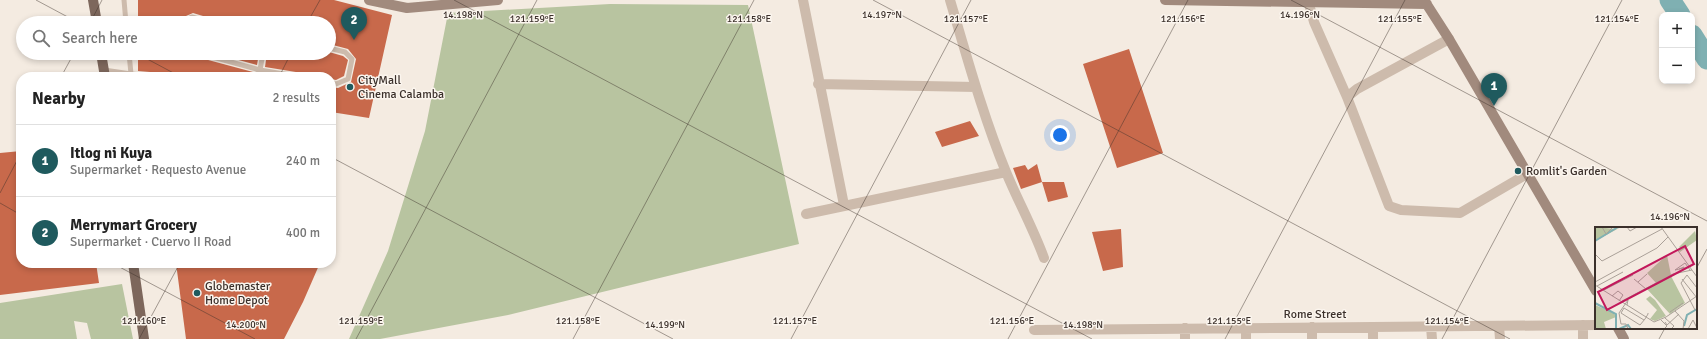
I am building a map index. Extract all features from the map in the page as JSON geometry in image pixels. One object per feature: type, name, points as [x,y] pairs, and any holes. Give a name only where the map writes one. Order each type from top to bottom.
[{"type":"main road","points":[[93,0],[96,16]]},
{"type":"main road","points":[[102,60],[104,72]]},
{"type":"main road","points":[[134,268],[144,339]]},
{"type":"street","points":[[369,0],[407,8],[498,0]]},
{"type":"street","points":[[803,0],[818,84],[844,205]]},
{"type":"street","points":[[950,0],[976,88],[1006,172],[1035,233],[1044,258]]},
{"type":"street","points":[[1165,0],[1309,4],[1425,2],[1449,39],[1595,289]]},
{"type":"street","points":[[1309,4],[1314,22],[1347,97],[1389,206],[1401,210],[1460,213],[1527,174]]},
{"type":"street","points":[[1347,97],[1357,89],[1449,39]]},
{"type":"street","points":[[818,84],[976,88]]},
{"type":"street","points":[[806,214],[1006,172]]},
{"type":"street","points":[[1583,324],[1583,339]]},
{"type":"street","name":"Rome Street","points":[[1034,330],[1049,335],[1121,334],[1185,328],[1595,325]]},
{"type":"street","points":[[1431,326],[1432,339]]},
{"type":"street","points":[[1499,326],[1500,339]]},
{"type":"street","points":[[1312,327],[1312,339]]},
{"type":"street","points":[[1373,327],[1373,339]]},
{"type":"street","points":[[1185,328],[1185,339]]},
{"type":"street","points":[[1246,328],[1246,339]]},
{"type":"street","points":[[1619,329],[1624,339]]},
{"type":"lane","points":[[124,0],[125,16]]},
{"type":"lane","points":[[336,50],[345,52],[352,59],[348,79],[336,84]]},
{"type":"lane","points":[[130,60],[131,72]]},
{"type":"lane","points":[[224,60],[272,72]]},
{"type":"lane","points":[[260,70],[262,60]]},
{"type":"green space","points":[[610,4],[748,5],[799,244],[508,315],[380,339],[349,339],[388,251],[425,131],[448,13]]},
{"type":"green space","points":[[122,284],[133,339],[91,339],[87,323],[74,321],[77,339],[0,339],[0,303]]},
{"type":"building","points":[[138,0],[334,0],[392,15],[369,118],[336,113],[336,88],[351,82],[356,59],[348,49],[336,46],[336,16],[203,16],[193,13],[186,16],[138,16]]},
{"type":"building","points":[[1129,49],[1163,153],[1117,168],[1083,64]]},
{"type":"building","points":[[336,54],[343,56],[348,60],[344,76],[336,80],[336,72],[296,72],[265,67],[266,60],[336,60]]},
{"type":"building","points":[[138,60],[208,60],[253,72],[150,72],[138,71]]},
{"type":"building","points":[[239,60],[258,60],[257,65]]},
{"type":"building","points":[[970,121],[979,136],[942,147],[935,132]]},
{"type":"building","points":[[16,151],[16,268],[97,268],[99,283],[0,295],[0,153]]},
{"type":"building","points":[[1037,164],[1042,182],[1021,189],[1013,168],[1025,165],[1028,170]]},
{"type":"building","points":[[1042,182],[1064,182],[1068,197],[1048,202]]},
{"type":"building","points":[[1121,229],[1123,267],[1103,271],[1092,232]]},
{"type":"building","points":[[177,268],[318,268],[303,302],[284,339],[186,339]]},
{"type":"waterway","points":[[1670,0],[1678,12]]},
{"type":"waterway","points":[[1695,40],[1707,59]]},
{"type":"place","name":"Merrymart Grocery","points":[[354,40]]},
{"type":"place","name":"CityMall Cinema Calamba","points":[[350,87]]},
{"type":"place","name":"Itlog ni Kuya","points":[[1494,106]]},
{"type":"place","name":"Romlit's Garden","points":[[1518,171]]},
{"type":"place","name":"Globemaster Home Depot","points":[[197,293]]}]
